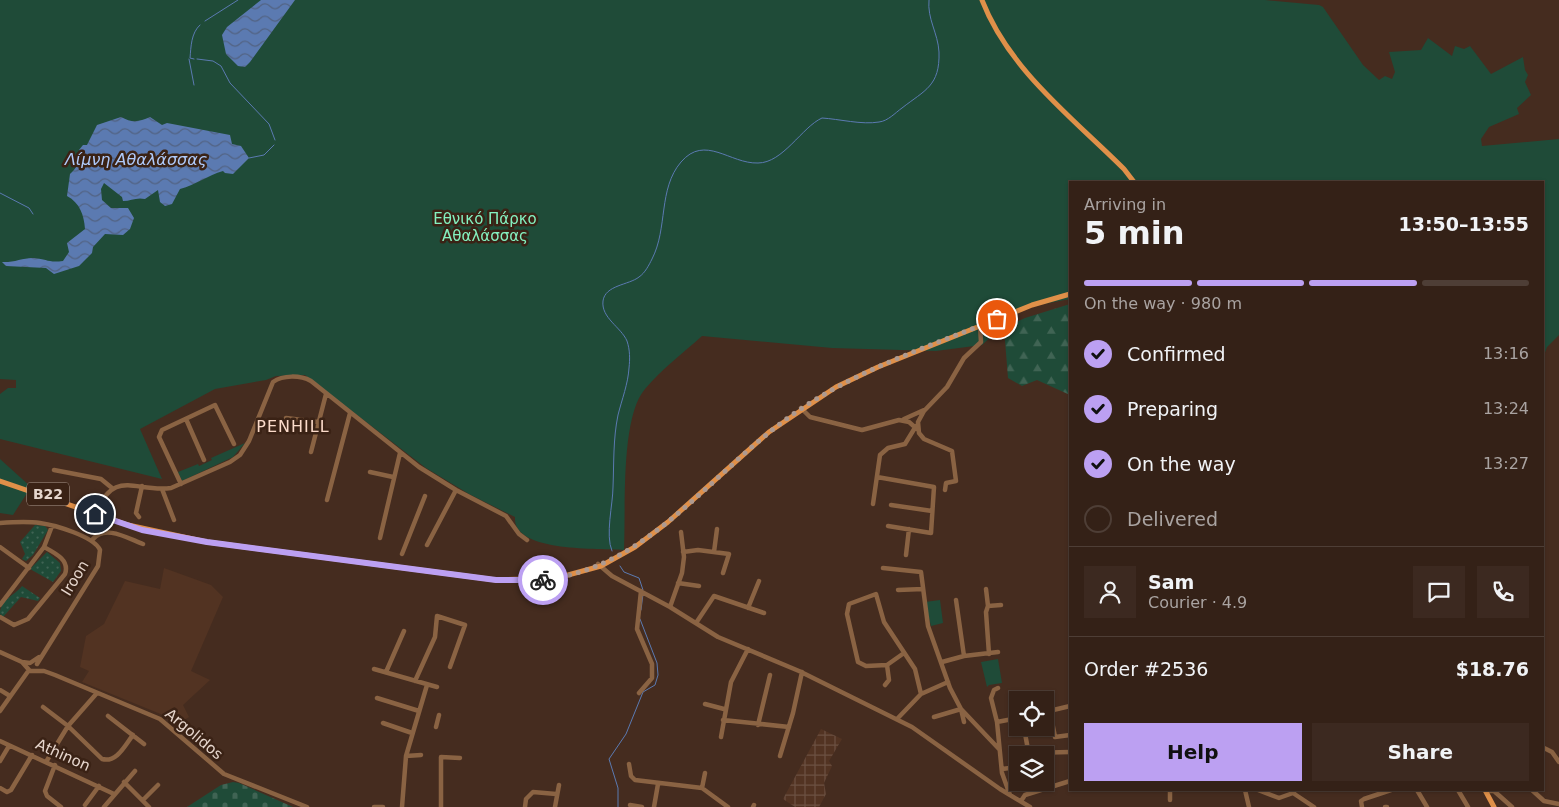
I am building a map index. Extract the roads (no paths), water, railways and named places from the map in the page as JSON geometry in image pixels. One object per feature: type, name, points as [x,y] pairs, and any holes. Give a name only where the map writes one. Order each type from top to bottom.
[{"type":"main road","points":[[982,0],[1002,39],[1020,64],[1124,169],[1133,181]]},
{"type":"main road","name":"B22","points":[[0,479],[96,513],[173,536],[496,580],[533,580],[599,565],[646,538],[769,432],[801,408],[870,370],[1032,305],[1069,294]]},
{"type":"main road","points":[[1486,791],[1494,807]]},
{"type":"street","points":[[873,504],[883,452],[905,444],[927,408],[947,388],[964,358],[981,342],[980,326]]},
{"type":"street","points":[[96,513],[104,497],[112,488],[126,484],[162,489],[181,484],[230,462],[240,455],[249,441],[271,386],[278,379],[305,378],[400,453],[456,490],[499,512],[527,540]]},
{"type":"street","points":[[311,452],[326,394]]},
{"type":"street","points":[[181,484],[159,433],[215,405],[234,444]]},
{"type":"street","points":[[801,408],[810,417],[862,430],[903,420],[927,408]]},
{"type":"street","points":[[327,500],[350,413]]},
{"type":"street","points":[[286,418],[318,422]]},
{"type":"street","points":[[186,419],[204,460]]},
{"type":"street","points":[[903,420],[917,426],[924,439],[952,451],[956,481],[946,483],[945,490]]},
{"type":"street","points":[[380,538],[400,453]]},
{"type":"street","points":[[54,470],[101,479],[112,488]]},
{"type":"street","points":[[370,472],[393,478]]},
{"type":"street","points":[[877,477],[934,487],[931,533],[888,526]]},
{"type":"street","points":[[139,517],[136,513],[142,486]]},
{"type":"street","points":[[162,489],[174,520]]},
{"type":"street","points":[[427,544],[456,490]]},
{"type":"street","points":[[402,554],[425,496]]},
{"type":"street","points":[[891,505],[932,511]]},
{"type":"street","name":"Iroon","points":[[0,523],[38,522],[92,540],[100,550],[99,563],[33,667],[0,710]]},
{"type":"street","points":[[0,605],[44,547],[52,526]]},
{"type":"street","points":[[714,552],[717,529]]},
{"type":"street","points":[[906,555],[909,530]]},
{"type":"street","points":[[92,540],[100,533],[108,532],[143,544]]},
{"type":"street","points":[[670,607],[682,573],[683,552],[681,532]]},
{"type":"street","points":[[0,547],[29,568]]},
{"type":"street","points":[[0,617],[12,625],[24,622],[64,574],[66,568],[64,561],[44,547]]},
{"type":"street","points":[[683,552],[728,554],[723,573]]},
{"type":"street","points":[[599,565],[612,576],[670,607],[718,637],[802,672],[897,719],[1030,807]]},
{"type":"street","points":[[884,568],[921,572],[928,626],[948,682],[961,709],[964,722]]},
{"type":"street","points":[[748,608],[759,581]]},
{"type":"street","points":[[678,583],[699,586]]},
{"type":"street","points":[[898,590],[923,589]]},
{"type":"street","points":[[986,589],[989,654]]},
{"type":"street","points":[[639,693],[652,678],[652,664],[637,629],[641,591]]},
{"type":"street","points":[[904,653],[887,665],[866,666],[858,662],[847,614],[849,604],[876,594],[884,622],[915,669],[921,694]]},
{"type":"street","points":[[696,623],[714,596],[764,614]]},
{"type":"street","points":[[956,600],[964,656]]},
{"type":"street","points":[[988,606],[1001,605]]},
{"type":"street","points":[[415,681],[435,637],[437,616],[466,625],[450,667]]},
{"type":"street","points":[[386,672],[404,631]]},
{"type":"street","points":[[721,737],[724,709],[731,682],[748,649]]},
{"type":"street","name":"Argolidos","points":[[0,652],[160,719],[224,774],[300,806],[307,807]]},
{"type":"street","points":[[942,662],[964,656],[998,652]]},
{"type":"street","points":[[885,685],[889,680],[887,665]]},
{"type":"street","points":[[374,669],[427,685],[438,686]]},
{"type":"street","points":[[780,756],[789,728],[802,672]]},
{"type":"street","points":[[758,725],[770,675]]},
{"type":"street","points":[[897,719],[921,694],[948,682]]},
{"type":"street","points":[[402,807],[406,756],[427,685]]},
{"type":"street","points":[[998,688],[994,690],[991,698],[997,722],[1002,769],[1010,795]]},
{"type":"street","points":[[0,690],[10,696]]},
{"type":"street","points":[[46,762],[68,726],[97,693]]},
{"type":"street","points":[[377,698],[419,711]]},
{"type":"street","points":[[705,704],[724,709]]},
{"type":"street","points":[[1054,709],[1069,706]]},
{"type":"street","points":[[43,707],[68,726],[102,759],[114,758],[133,736]]},
{"type":"street","points":[[934,717],[961,709]]},
{"type":"street","points":[[961,709],[1000,750]]},
{"type":"street","points":[[436,728],[439,714]]},
{"type":"street","points":[[108,716],[144,744]]},
{"type":"street","points":[[722,720],[789,728]]},
{"type":"street","points":[[997,722],[1009,720]]},
{"type":"street","points":[[383,723],[412,733]]},
{"type":"street","points":[[1054,733],[1055,736],[1069,735]]},
{"type":"street","name":"Athinon","points":[[0,741],[114,794]]},
{"type":"street","points":[[0,761],[9,746]]},
{"type":"street","points":[[1544,747],[1552,752],[1559,762]]},
{"type":"street","points":[[1054,753],[1069,752]]},
{"type":"street","points":[[406,756],[421,755]]},
{"type":"street","points":[[0,788],[10,791],[32,756]]},
{"type":"street","points":[[441,807],[442,757],[460,758]]},
{"type":"street","points":[[629,764],[631,776],[635,780],[702,788],[728,807]]},
{"type":"street","points":[[55,766],[45,792],[61,807]]},
{"type":"street","points":[[1002,769],[1009,768]]},
{"type":"street","points":[[104,807],[124,782],[136,771]]},
{"type":"street","points":[[702,788],[705,773]]},
{"type":"street","points":[[1054,786],[1069,781]]},
{"type":"street","points":[[124,782],[149,807]]},
{"type":"street","points":[[654,807],[658,784]]},
{"type":"street","points":[[143,800],[158,785]]},
{"type":"street","points":[[85,805],[99,786]]},
{"type":"street","points":[[555,807],[559,786]]},
{"type":"street","points":[[1021,801],[1025,795],[1037,791]]},
{"type":"street","points":[[1170,791],[1170,800]]},
{"type":"street","points":[[1245,791],[1248,807]]},
{"type":"street","points":[[1261,791],[1279,798],[1294,791],[1314,807]]},
{"type":"street","points":[[1362,807],[1361,801],[1364,799],[1386,791]]},
{"type":"street","points":[[1418,791],[1427,807]]},
{"type":"street","points":[[1459,791],[1468,807]]},
{"type":"street","points":[[1494,791],[1512,807]]},
{"type":"street","points":[[1533,791],[1544,801],[1559,804]]},
{"type":"street","points":[[525,807],[526,799],[533,792],[556,794]]},
{"type":"street","points":[[1541,807],[1544,801]]},
{"type":"street","points":[[630,805],[642,807]]},
{"type":"street","points":[[374,807],[383,807]]},
{"type":"water","points":[[261,0],[295,0],[250,62],[245,67],[238,66],[226,54],[222,35],[227,27]]},
{"type":"water","name":"Λίμνη Αθαλάσσας","points":[[121,117],[136,121],[150,117],[162,125],[167,123],[230,135],[232,144],[241,146],[249,158],[233,174],[223,171],[180,189],[172,204],[165,206],[160,202],[158,190],[145,199],[139,198],[123,201],[122,197],[104,183],[101,189],[102,200],[111,208],[128,208],[134,218],[130,229],[123,235],[105,234],[93,247],[92,253],[79,266],[54,274],[46,268],[6,266],[2,262],[30,258],[54,262],[63,261],[69,252],[67,243],[85,229],[84,219],[80,210],[75,202],[67,196],[70,174],[78,163],[79,150],[83,145],[87,145],[97,125]]},
{"type":"waterway","points":[[205,21],[238,0]]},
{"type":"waterway","points":[[612,551],[609,528],[613,494],[615,433],[627,380],[630,354],[627,341],[608,317],[603,307],[603,301],[608,292],[613,288],[635,280],[650,264],[657,247],[666,196],[674,173],[681,162],[690,154],[699,150],[718,152],[748,162],[758,163],[767,161],[784,151],[807,129],[822,118],[865,123],[879,122],[888,118],[930,86],[937,73],[939,52],[929,0]]},
{"type":"waterway","points":[[194,59],[190,58],[192,40],[200,25]]},
{"type":"waterway","points":[[189,59],[194,85]]},
{"type":"waterway","points":[[197,59],[213,61],[221,66],[230,83],[269,124],[275,140]]},
{"type":"waterway","points":[[249,158],[264,155],[274,145]]},
{"type":"waterway","points":[[0,193],[29,208],[33,214]]},
{"type":"waterway","points":[[620,566],[624,572],[639,578],[643,590]]},
{"type":"waterway","points":[[641,610],[643,594]]},
{"type":"waterway","points":[[618,807],[618,788],[609,759],[626,734],[643,692],[655,685],[658,675],[657,663],[640,619]]},
{"type":"district","name":"PENHILL","points":[[293,426]]},
{"type":"park label","name":"Εθνικό Πάρκο Αθαλάσσας","points":[[485,228]]}]
